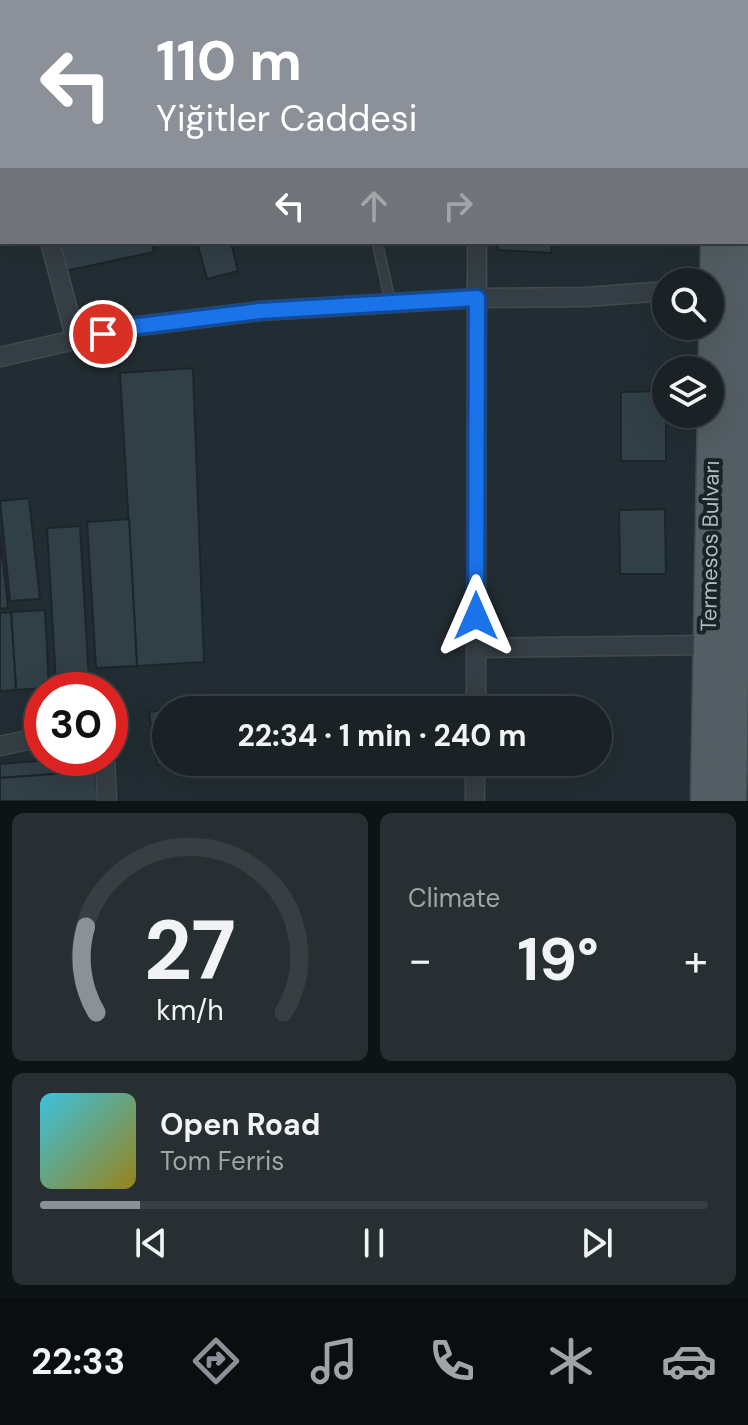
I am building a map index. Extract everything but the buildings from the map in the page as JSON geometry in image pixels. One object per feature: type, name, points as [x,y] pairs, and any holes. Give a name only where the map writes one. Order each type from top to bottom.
[{"type":"main road","name":"Termesos Bulvarı","points":[[716,244],[728,284],[732,801]]},
{"type":"main road","name":"Termesos Bulvarı","points":[[728,284],[740,244]]},
{"type":"main road","name":"Termesos Bulvarı","points":[[705,801],[730,643]]},
{"type":"street","points":[[51,244],[76,340]]},
{"type":"street","points":[[476,696],[477,244]]},
{"type":"street","points":[[0,357],[131,327],[260,311],[477,298],[586,297],[652,292]]},
{"type":"street","points":[[476,648],[730,643]]},
{"type":"street","points":[[0,746],[24,741]]},
{"type":"street","points":[[106,776],[107,801]]},
{"type":"street","points":[[475,776],[475,801]]},
{"type":"lane","points":[[377,244],[391,304]]},
{"type":"route","points":[[103,334],[131,327],[260,311],[477,298],[476,616]]}]
